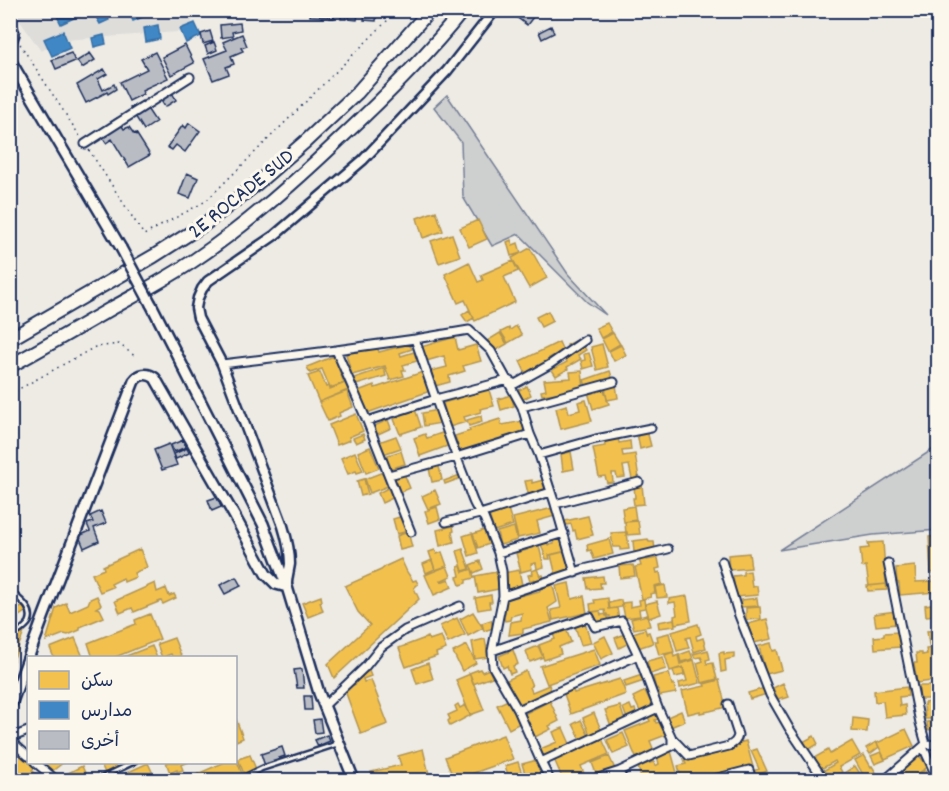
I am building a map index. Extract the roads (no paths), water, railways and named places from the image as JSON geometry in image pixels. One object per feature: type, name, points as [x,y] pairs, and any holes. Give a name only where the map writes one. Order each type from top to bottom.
[{"type":"highway","name":"2E ROCADE SUD","points":[[10,339],[154,256],[206,223],[246,192],[306,141],[357,93],[430,10]]},
{"type":"highway","name":"2E ROCADE SUD","points":[[10,366],[157,284],[195,260],[266,207],[296,182],[375,107],[463,10]]},
{"type":"main road","points":[[10,23],[14,34],[10,44]]},
{"type":"main road","points":[[10,60],[121,248],[263,524],[287,587],[324,706],[354,780]]},
{"type":"main road","points":[[29,656],[134,381],[140,375],[148,374],[155,378],[266,574],[276,584],[287,587]]},
{"type":"main road","points":[[10,707],[27,661]]},
{"type":"street","points":[[287,587],[290,548],[222,364],[198,318],[196,308],[198,298],[208,281],[275,235],[363,160],[447,71],[495,10]]},
{"type":"street","points":[[85,144],[190,77]]},
{"type":"street","points":[[222,364],[469,330],[491,351],[522,407],[555,504],[575,573]]},
{"type":"street","points":[[415,339],[472,499],[484,518],[498,553],[502,571],[503,596],[492,651],[493,667],[518,710],[550,780]]},
{"type":"street","points":[[367,422],[436,399],[508,380],[515,384],[549,365],[585,340]]},
{"type":"street","points":[[336,350],[411,532]]},
{"type":"street","points":[[522,407],[614,382]]},
{"type":"street","points":[[539,455],[596,439],[651,428]]},
{"type":"street","points":[[389,475],[530,434]]},
{"type":"street","points":[[555,504],[639,482]]},
{"type":"street","points":[[446,522],[551,492]]},
{"type":"street","points":[[498,553],[564,533]]},
{"type":"street","points":[[503,596],[584,569],[668,549]]},
{"type":"street","points":[[722,561],[738,613],[770,695],[824,780]]},
{"type":"street","points":[[888,563],[925,745],[939,780]]},
{"type":"street","points":[[324,706],[365,668],[381,647],[405,630],[460,606]]},
{"type":"street","points":[[492,651],[590,617],[595,627],[622,621],[672,738],[689,756],[734,744],[738,735],[728,704]]},
{"type":"street","points":[[518,710],[638,655]]},
{"type":"street","points":[[541,762],[658,708]]},
{"type":"street","points":[[27,731],[10,739],[27,755]]},
{"type":"street","points":[[592,780],[620,771],[672,746],[672,738]]},
{"type":"street","points":[[885,780],[925,745],[939,745]]},
{"type":"street","points":[[37,764],[56,780]]},
{"type":"street","points":[[710,780],[749,770],[752,780]]},
{"type":"street","points":[[620,771],[622,780]]},
{"type":"lane","points":[[10,591],[27,606],[30,619],[28,624],[10,638]]},
{"type":"lane","points":[[238,780],[263,768],[339,743]]},
{"type":"lane","points":[[97,780],[130,764]]}]
